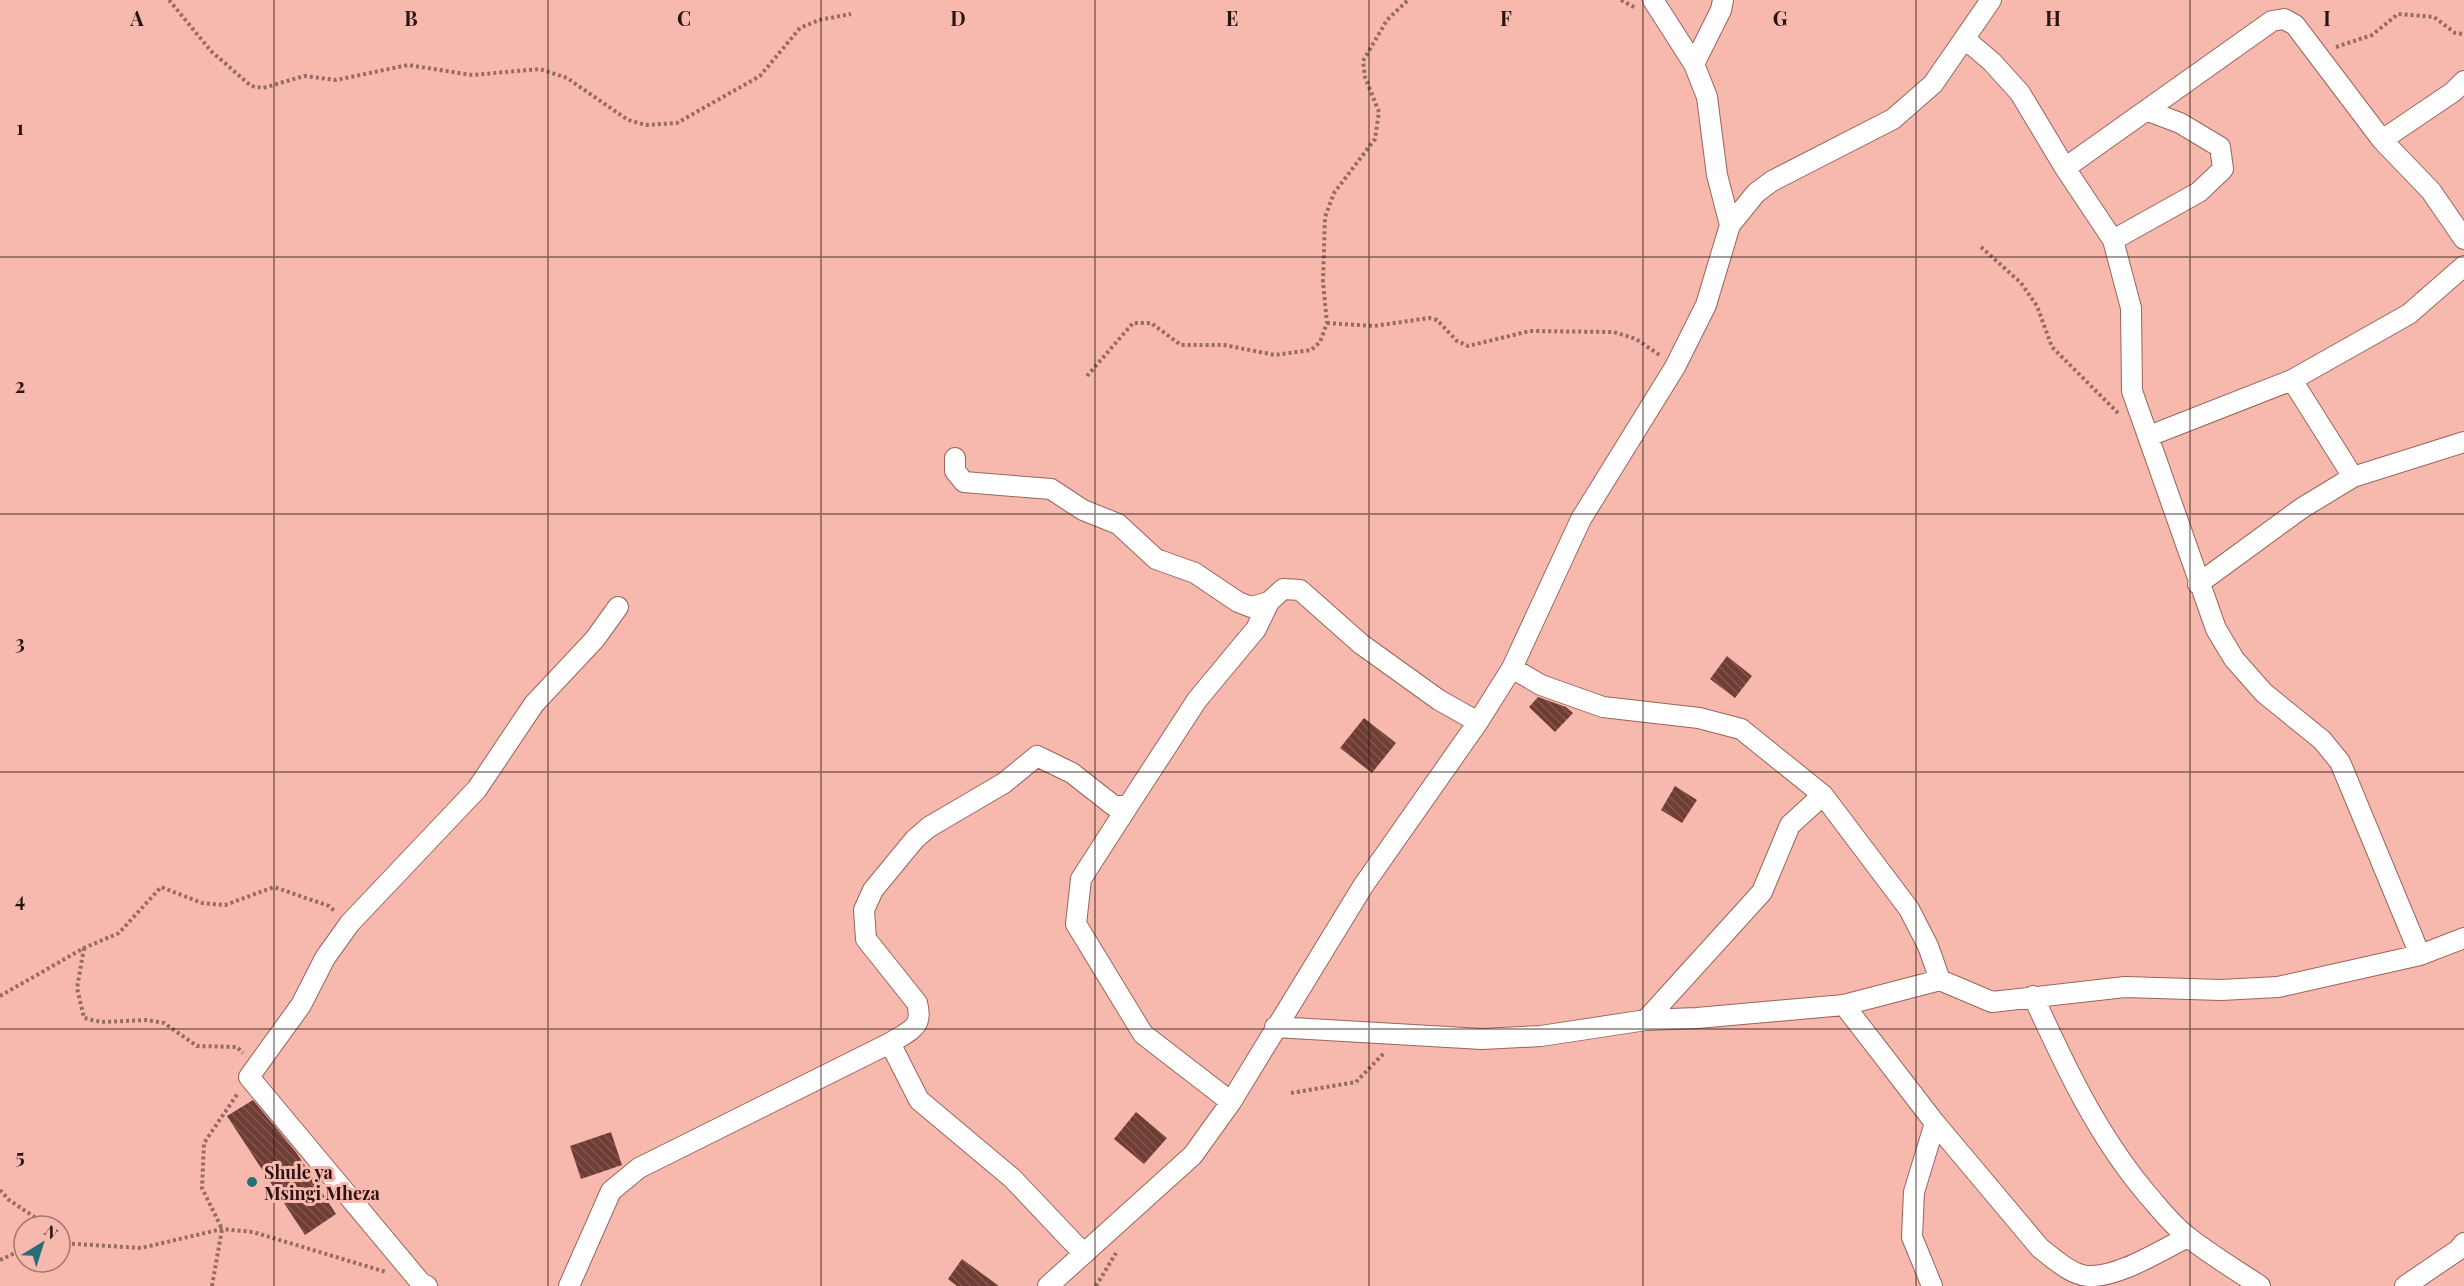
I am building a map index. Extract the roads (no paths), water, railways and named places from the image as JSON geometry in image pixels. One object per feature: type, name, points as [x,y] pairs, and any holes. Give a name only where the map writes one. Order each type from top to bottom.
[{"type":"street","points":[[1653,0],[1694,64],[1707,97],[1718,175],[1730,225]]},
{"type":"street","points":[[1694,64],[1721,10],[1723,0]]},
{"type":"street","points":[[1048,1286],[1193,1155],[1231,1102],[1363,886],[1478,722],[1512,668],[1581,519],[1675,367],[1706,305],[1730,225],[1756,193],[1772,181],[1893,119],[1933,84],[1991,0]]},
{"type":"street","points":[[2065,168],[2272,21],[2284,19],[2295,25],[2382,140],[2431,191],[2464,239]]},
{"type":"street","points":[[1965,39],[1992,62],[2020,93],[2065,168],[2113,240],[2131,308],[2132,391],[2198,584],[2216,629],[2234,659],[2264,693],[2322,740],[2340,762],[2420,954]]},
{"type":"street","points":[[2382,140],[2453,92],[2464,81]]},
{"type":"street","points":[[2113,240],[2199,192],[2223,169],[2220,147],[2180,123],[2148,111]]},
{"type":"street","points":[[2147,431],[2292,380],[2409,314],[2464,266]]},
{"type":"street","points":[[2292,380],[2353,477]]},
{"type":"street","points":[[2198,584],[2302,508],[2353,477],[2464,442]]},
{"type":"street","points":[[955,458],[955,471],[964,482],[1051,489],[1083,510],[1118,524],[1156,559],[1195,573],[1238,602],[1251,607],[1269,602]]},
{"type":"street","points":[[1231,1102],[1143,1034],[1076,924],[1081,879],[1128,806],[1197,700],[1256,629],[1269,602],[1283,589],[1299,590],[1361,644],[1438,700],[1478,722]]},
{"type":"street","points":[[427,1286],[421,1282],[252,1072],[301,1005],[325,958],[350,923],[477,789],[534,704],[595,639],[618,607]]},
{"type":"street","points":[[1512,668],[1540,685],[1603,707],[1699,718],[1741,729],[1823,795],[1909,909],[1928,946],[1940,980]]},
{"type":"street","points":[[569,1286],[611,1191],[639,1168],[890,1043],[915,1027],[920,1015],[917,1003],[866,939],[864,910],[873,890],[915,839],[929,827],[1005,783],[1037,756],[1072,773],[1114,806],[1128,806]]},
{"type":"street","points":[[1646,1020],[1762,892],[1790,825],[1823,795]]},
{"type":"street","points":[[1275,1027],[1482,1039],[1541,1036],[1646,1020],[1697,1018],[1844,1005],[1940,980],[1992,1002],[2125,987],[2221,990],[2278,987],[2420,954],[2464,938]]},
{"type":"street","points":[[2033,996],[2066,1068],[2102,1133],[2136,1181],[2188,1237],[2260,1286]]},
{"type":"street","points":[[1844,1005],[1935,1123],[2040,1248],[2061,1264],[2087,1276],[2113,1273],[2188,1237]]},
{"type":"street","points":[[890,1043],[919,1100],[1012,1178],[1084,1254]]},
{"type":"street","points":[[1932,1286],[1912,1237],[1914,1192],[1935,1123]]},
{"type":"street","points":[[2405,1286],[2458,1250],[2464,1243]]},
{"type":"place","name":"Shule ya Msingi Mheza","points":[[252,1182]]}]
